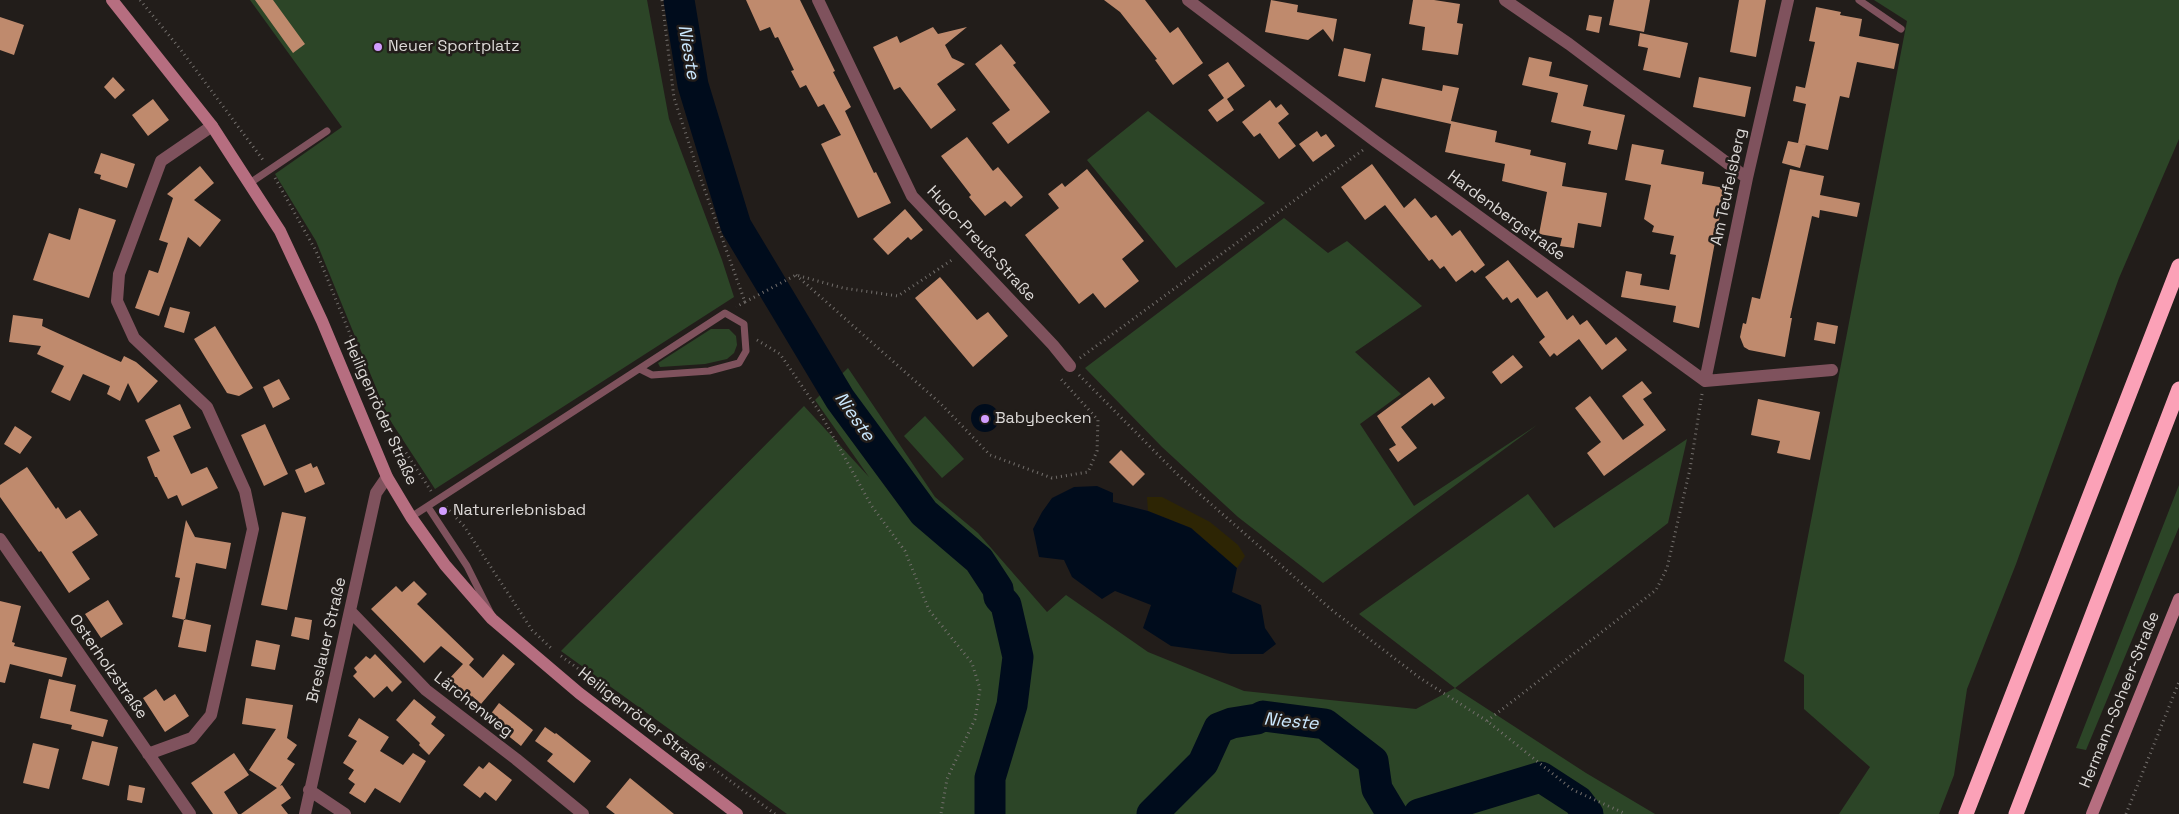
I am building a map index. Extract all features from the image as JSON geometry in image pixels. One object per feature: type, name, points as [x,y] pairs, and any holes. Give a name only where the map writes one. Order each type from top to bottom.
[{"type":"highway","points":[[1966,814],[2179,266]]},
{"type":"highway","points":[[2016,814],[2179,389]]},
{"type":"street","name":"Heiligenröder Straße","points":[[112,0],[212,126],[285,240],[322,321],[387,477],[411,517],[445,565],[492,618],[579,693],[737,814]]},
{"type":"street","name":"Hugo-Preuß-Straße","points":[[818,0],[912,196],[1070,366]]},
{"type":"street","name":"Hardenbergstraße","points":[[1188,0],[1375,140],[1704,381]]},
{"type":"street","points":[[1505,0],[1569,44],[1747,178]]},
{"type":"street","name":"Am Teufelsberg","points":[[1704,381],[1747,178],[1788,0]]},
{"type":"street","points":[[148,754],[192,738],[211,715],[253,529],[245,491],[207,407],[134,338],[117,301],[119,274],[160,161],[212,126]]},
{"type":"street","points":[[1704,381],[1832,370]]},
{"type":"street","name":"Breslauer Straße","points":[[305,814],[376,493],[387,477]]},
{"type":"street","name":"Osterholzstraße","points":[[0,539],[190,814]]},
{"type":"street","name":"Hermann-Scheer-Straße","points":[[2092,814],[2179,599]]},
{"type":"street","name":"Lärchenweg","points":[[351,612],[426,690],[516,758],[584,814]]},
{"type":"street","points":[[309,790],[345,814]]},
{"type":"lane","points":[[1859,0],[1900,29]]},
{"type":"lane","points":[[250,183],[327,131]]},
{"type":"lane","points":[[411,517],[725,314],[744,324],[746,351],[739,363],[709,372],[652,375],[640,369]]},
{"type":"lane","points":[[428,507],[467,566],[491,610],[492,618]]},
{"type":"path","points":[[140,0],[181,50],[270,170],[316,251],[386,422],[427,487],[464,526],[532,630],[557,654],[775,814]]},
{"type":"path","points":[[662,0],[674,98],[698,174],[744,302]]},
{"type":"path","points":[[1375,140],[1070,366],[1179,476],[1333,612],[1420,678],[1487,721],[1573,790],[1626,814]]},
{"type":"path","points":[[725,314],[796,275],[843,288],[898,296],[965,251]]},
{"type":"path","points":[[796,275],[941,404],[990,455],[1052,478],[1088,472],[1098,451],[1098,420],[1060,378]]},
{"type":"path","points":[[746,333],[780,354],[819,411],[871,505],[905,552],[929,610],[972,663],[980,689],[975,719],[947,779],[941,814]]},
{"type":"path","points":[[1487,721],[1656,590],[1667,568],[1690,469],[1704,381]]},
{"type":"path","points":[[2126,814],[2179,682]]},
{"type":"green space","points":[[250,0],[647,0],[669,119],[734,297],[435,489],[388,417],[316,241],[275,174],[342,127]]},
{"type":"green space","points":[[1874,0],[2179,0],[2179,139],[2119,278],[2016,564],[1967,689],[1954,775],[1939,814],[1839,814],[1870,767],[1804,709],[1804,675],[1784,661],[1907,21]]},
{"type":"green space","points":[[1148,111],[1265,203],[1176,268],[1087,160]]},
{"type":"green space","points":[[1284,218],[1328,253],[1347,241],[1422,306],[1355,352],[1401,394],[1360,424],[1414,506],[1537,425],[1323,583],[1238,517],[1162,447],[1085,368]]},
{"type":"green space","points":[[711,329],[729,329],[736,336],[737,345],[734,353],[727,359],[705,364],[660,367],[658,363]]},
{"type":"green space","points":[[848,368],[935,497],[978,533],[1047,612],[1066,595],[1148,652],[1244,691],[1416,709],[1455,688],[1586,773],[1655,814],[787,814],[561,651],[804,406],[869,477],[815,400]]},
{"type":"green space","points":[[925,416],[964,459],[942,478],[904,436]]},
{"type":"green space","points":[[1687,439],[1668,523],[1455,688],[1359,614],[1528,494],[1554,528]]},
{"type":"green space","points":[[2179,485],[2179,527],[2086,750],[2076,748]]},
{"type":"sand","points":[[1147,497],[1162,497],[1210,522],[1238,545],[1245,556],[1237,568],[1191,528],[1148,511]]},
{"type":"water","name":"Babybecken","points":[[985,404],[995,408],[999,418],[995,428],[985,432],[975,428],[971,418],[975,408]]},
{"type":"water","points":[[1097,486],[1113,493],[1113,502],[1148,511],[1191,528],[1237,568],[1232,592],[1261,605],[1265,628],[1276,644],[1263,654],[1231,654],[1171,646],[1143,628],[1151,605],[1115,591],[1102,599],[1072,577],[1064,560],[1039,557],[1033,529],[1052,498],[1074,487]]},
{"type":"building","points":[[255,0],[273,0],[305,44],[293,53]]},
{"type":"building","points":[[746,0],[800,0],[851,107],[845,111],[874,173],[876,172],[891,203],[858,218],[821,144],[841,135],[824,104],[818,107],[806,85],[800,88],[791,71],[794,70],[778,37],[775,38],[770,27],[760,31]]},
{"type":"building","points":[[1104,0],[1145,0],[1170,33],[1178,27],[1203,63],[1173,85],[1155,60],[1157,59],[1120,12]]},
{"type":"building","points":[[1271,0],[1298,5],[1297,12],[1337,19],[1333,42],[1323,29],[1308,40],[1265,32]]},
{"type":"building","points":[[1413,0],[1434,0],[1460,4],[1457,23],[1463,24],[1458,55],[1422,50],[1425,27],[1409,24]]},
{"type":"building","points":[[1614,0],[1650,0],[1644,32],[1609,25]]},
{"type":"building","points":[[1739,0],[1766,0],[1756,57],[1730,52]]},
{"type":"building","points":[[1816,7],[1841,12],[1840,15],[1862,19],[1859,36],[1899,44],[1894,69],[1857,62],[1849,98],[1840,96],[1828,150],[1806,145],[1800,168],[1782,163],[1788,141],[1798,143],[1806,104],[1793,101],[1796,86],[1805,88],[1815,42],[1809,41]]},
{"type":"building","points":[[1589,15],[1602,17],[1599,33],[1586,30]]},
{"type":"building","points":[[0,17],[24,25],[14,55],[0,50]]},
{"type":"building","points":[[933,27],[938,34],[967,27],[945,45],[952,58],[965,64],[937,84],[956,110],[931,129],[900,87],[894,90],[873,47],[897,36],[900,43]]},
{"type":"building","points":[[1640,33],[1688,43],[1680,78],[1643,70],[1648,48],[1638,46]]},
{"type":"building","points":[[1001,44],[1016,63],[1013,65],[1050,112],[1008,144],[992,123],[1010,110],[975,64]]},
{"type":"building","points":[[1344,48],[1371,54],[1365,82],[1338,76]]},
{"type":"building","points":[[1529,57],[1552,62],[1549,76],[1588,85],[1583,106],[1625,115],[1617,150],[1588,144],[1591,131],[1551,122],[1558,93],[1522,85]]},
{"type":"building","points":[[1228,62],[1245,86],[1227,99],[1234,110],[1217,122],[1208,110],[1224,98],[1208,75]]},
{"type":"building","points":[[113,77],[125,90],[115,99],[104,87]]},
{"type":"building","points":[[1699,77],[1751,87],[1745,117],[1693,107]]},
{"type":"building","points":[[1382,78],[1442,91],[1443,85],[1459,88],[1451,121],[1497,131],[1495,142],[1531,150],[1530,155],[1566,163],[1562,186],[1607,193],[1601,227],[1578,223],[1574,248],[1560,246],[1562,238],[1539,234],[1547,192],[1502,181],[1505,164],[1445,152],[1451,124],[1375,107]]},
{"type":"building","points":[[153,99],[169,120],[148,136],[132,115]]},
{"type":"building","points":[[1270,100],[1276,108],[1281,104],[1289,114],[1278,123],[1296,146],[1279,159],[1260,133],[1254,137],[1242,122]]},
{"type":"building","points":[[1317,131],[1321,137],[1326,134],[1335,146],[1313,162],[1299,144]]},
{"type":"building","points":[[967,137],[993,171],[998,167],[1023,197],[1011,207],[1005,201],[985,216],[969,197],[971,195],[941,156]]},
{"type":"building","points":[[1632,144],[1664,150],[1661,164],[1704,172],[1702,184],[1725,188],[1699,328],[1673,322],[1676,306],[1621,297],[1626,271],[1642,274],[1640,285],[1669,290],[1676,255],[1670,254],[1674,236],[1652,232],[1654,226],[1644,219],[1651,185],[1625,180]]},
{"type":"building","points":[[101,153],[135,164],[127,188],[100,179],[101,175],[94,173]]},
{"type":"building","points":[[1372,164],[1404,208],[1415,198],[1431,218],[1436,215],[1452,236],[1460,230],[1485,265],[1475,273],[1472,270],[1456,282],[1444,266],[1440,269],[1432,259],[1429,261],[1385,205],[1365,220],[1341,187]]},
{"type":"building","points":[[200,166],[214,183],[194,200],[221,220],[200,247],[188,237],[159,316],[135,308],[149,270],[158,273],[168,243],[159,240],[173,198],[167,194]]},
{"type":"building","points":[[1087,169],[1144,241],[1122,259],[1139,281],[1105,308],[1093,293],[1079,304],[1025,235],[1059,208],[1048,194],[1062,183],[1065,187]]},
{"type":"building","points":[[1790,169],[1824,176],[1820,195],[1860,203],[1857,217],[1820,210],[1819,218],[1812,216],[1790,318],[1792,318],[1785,357],[1749,350],[1744,347],[1740,337],[1743,323],[1746,324],[1752,297],[1760,299]]},
{"type":"building","points":[[79,208],[116,220],[89,298],[33,280],[49,233],[70,240]]},
{"type":"building","points":[[905,209],[923,230],[911,240],[908,237],[888,255],[873,239]]},
{"type":"building","points":[[1508,260],[1537,298],[1547,291],[1567,320],[1573,315],[1580,325],[1587,320],[1606,345],[1616,337],[1627,350],[1602,370],[1579,339],[1557,356],[1554,353],[1550,357],[1539,342],[1545,337],[1518,298],[1511,303],[1507,297],[1503,300],[1485,277]]},
{"type":"building","points":[[940,277],[977,320],[988,312],[1008,336],[973,367],[915,298]]},
{"type":"building","points":[[170,307],[190,312],[184,333],[164,327]]},
{"type":"building","points":[[13,315],[43,319],[42,326],[121,362],[124,356],[136,362],[158,381],[138,403],[128,383],[120,401],[107,394],[110,386],[83,374],[70,401],[51,392],[64,366],[37,354],[41,346],[9,342]]},
{"type":"building","points":[[1817,322],[1838,326],[1835,344],[1814,340]]},
{"type":"building","points":[[215,326],[253,388],[239,396],[227,393],[194,339]]},
{"type":"building","points":[[1513,355],[1523,367],[1501,384],[1492,372]]},
{"type":"building","points":[[1429,377],[1445,398],[1434,406],[1432,403],[1401,427],[1417,448],[1398,462],[1389,449],[1396,445],[1377,416]]},
{"type":"building","points":[[279,379],[290,399],[273,408],[263,387]]},
{"type":"building","points":[[1642,381],[1652,393],[1643,399],[1666,430],[1604,476],[1587,453],[1601,442],[1575,408],[1590,396],[1623,440],[1644,425],[1622,396]]},
{"type":"building","points":[[1758,399],[1820,412],[1810,460],[1777,453],[1780,441],[1751,435]]},
{"type":"building","points":[[180,404],[191,428],[173,436],[191,474],[207,467],[218,488],[182,506],[177,495],[168,499],[157,477],[155,477],[147,457],[160,451],[145,420]]},
{"type":"building","points":[[265,424],[288,474],[264,486],[241,435]]},
{"type":"building","points":[[15,426],[32,437],[20,454],[4,444]]},
{"type":"building","points":[[1121,450],[1145,474],[1133,486],[1109,462]]},
{"type":"building","points":[[311,463],[313,468],[317,466],[325,484],[305,493],[295,470]]},
{"type":"building","points":[[27,467],[56,509],[58,507],[66,519],[80,510],[98,535],[72,552],[90,579],[69,593],[41,551],[39,552],[0,497],[0,485]]},
{"type":"building","points":[[282,512],[306,517],[287,610],[261,605]]},
{"type":"building","points":[[186,520],[195,537],[231,543],[226,569],[196,563],[185,620],[172,617],[180,578],[175,577]]},
{"type":"building","points":[[414,581],[427,594],[417,604],[474,659],[469,665],[483,678],[503,654],[515,664],[481,704],[472,696],[468,700],[447,681],[463,664],[441,646],[424,663],[371,609],[396,586],[402,592]]},
{"type":"building","points":[[108,600],[123,624],[101,638],[85,614]]},
{"type":"building","points":[[0,601],[21,606],[12,642],[15,643],[14,646],[67,658],[62,677],[10,664],[5,683],[0,682]]},
{"type":"building","points":[[295,617],[312,620],[309,640],[291,636]]},
{"type":"building","points":[[184,619],[211,625],[206,652],[178,647]]},
{"type":"building","points":[[256,640],[280,645],[275,670],[251,666]]},
{"type":"building","points":[[375,654],[402,682],[392,692],[387,686],[374,698],[353,676],[357,672],[354,668],[366,656],[370,659]]},
{"type":"building","points":[[49,679],[76,685],[70,711],[108,720],[103,737],[71,729],[72,725],[40,718]]},
{"type":"building","points":[[156,689],[164,701],[175,694],[189,716],[165,732],[143,698]]},
{"type":"building","points":[[246,698],[293,705],[287,738],[297,745],[287,759],[295,764],[280,786],[282,785],[291,798],[281,805],[288,814],[241,814],[277,788],[249,770],[276,729],[242,724]]},
{"type":"building","points":[[414,699],[436,717],[431,724],[445,735],[429,755],[419,745],[420,743],[396,720]]},
{"type":"building","points":[[499,703],[533,730],[521,746],[487,719]]},
{"type":"building","points":[[359,718],[389,737],[380,751],[403,765],[413,753],[426,761],[400,803],[375,788],[365,803],[349,793],[355,784],[348,779],[354,770],[343,763],[357,741],[348,736]]},
{"type":"building","points":[[545,727],[556,733],[591,761],[574,783],[547,761],[553,754],[535,741]]},
{"type":"building","points":[[92,741],[118,747],[109,786],[82,779]]},
{"type":"building","points":[[33,743],[59,749],[49,789],[23,783]]},
{"type":"building","points":[[234,753],[249,775],[224,792],[238,814],[213,814],[191,783]]},
{"type":"building","points":[[489,762],[512,780],[496,801],[485,792],[480,798],[463,785],[479,766],[483,769]]},
{"type":"building","points":[[630,778],[674,814],[615,814],[606,807]]},
{"type":"building","points":[[129,785],[145,788],[142,803],[127,800]]},
{"type":"waterway","name":"Nieste","points":[[679,0],[693,85],[736,226],[840,399],[924,513],[979,560],[998,589],[999,597],[1006,605],[1018,657],[1012,705],[990,778],[990,814]]},
{"type":"waterway","name":"Nieste","points":[[1152,814],[1203,763],[1219,728],[1263,716],[1325,724],[1373,761],[1377,789],[1392,814]]},
{"type":"waterway","name":"Nieste","points":[[1419,814],[1541,777],[1578,801],[1588,814]]},
{"type":"place","name":"Neuer Sportplatz","points":[[378,47]]},
{"type":"place","name":"Babybecken","points":[[985,419]]},
{"type":"place","name":"Naturerlebnisbad","points":[[443,511]]}]
